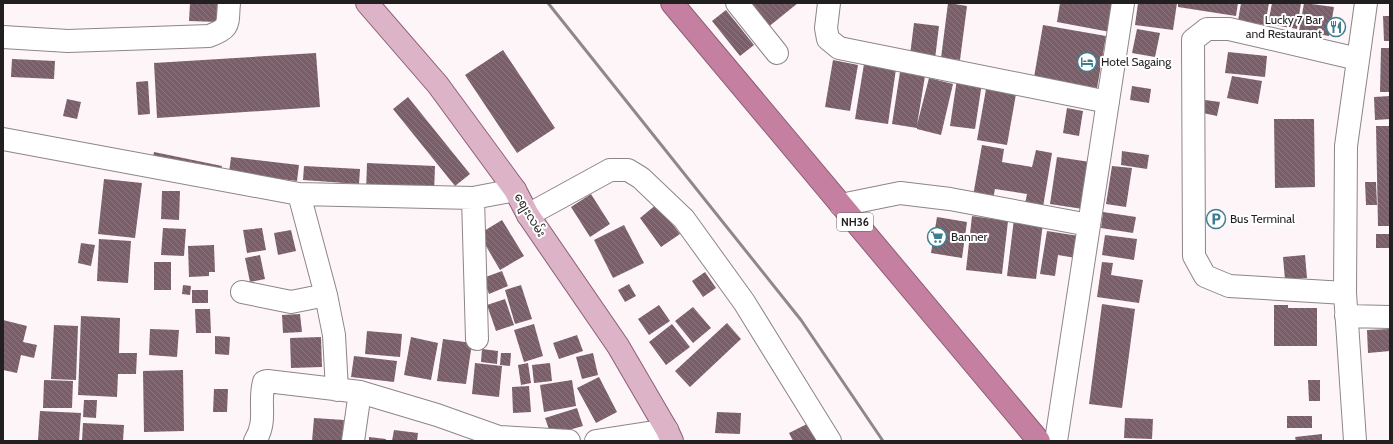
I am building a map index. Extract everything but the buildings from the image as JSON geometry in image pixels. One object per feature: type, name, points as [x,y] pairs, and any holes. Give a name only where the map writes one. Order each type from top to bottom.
[{"type":"highway","name":"NH36","points":[[674,3],[1039,441]]},
{"type":"main road","name":"စျေးလမ်း","points":[[367,3],[438,85],[515,190],[528,215],[618,346],[670,435]]},
{"type":"street","points":[[3,37],[68,41],[209,36],[223,31],[228,23],[229,3]]},
{"type":"street","points":[[737,3],[777,53]]},
{"type":"street","points":[[829,3],[826,28],[828,39],[839,48],[1108,102]]},
{"type":"street","points":[[1056,441],[1123,3]]},
{"type":"street","points":[[1355,441],[1344,293],[1346,146],[1366,3]]},
{"type":"street","points":[[1344,293],[1230,286],[1205,276],[1194,256],[1193,40],[1207,29],[1230,29],[1358,59]]},
{"type":"street","points":[[3,139],[300,194],[473,198],[515,190]]},
{"type":"street","points":[[528,215],[610,170],[628,170],[641,178],[684,219],[744,302],[830,441]]},
{"type":"street","points":[[841,205],[900,193],[950,199],[1089,225]]},
{"type":"street","points":[[300,194],[326,295],[334,335],[337,390]]},
{"type":"street","points":[[473,198],[477,339]]},
{"type":"street","points":[[242,292],[290,302],[326,295]]},
{"type":"street","points":[[1346,316],[1390,317]]},
{"type":"street","points":[[255,441],[260,432],[262,418],[261,392],[264,382],[267,381],[360,392],[437,415],[499,437],[569,441]]},
{"type":"street","points":[[353,441],[360,392]]},
{"type":"street","points":[[596,441],[670,435]]},
{"type":"railway","points":[[548,3],[801,320],[883,441]]},
{"type":"place","name":"Lucky 7 Bar and Restaurant","points":[[1336,27]]},
{"type":"place","name":"Hotel Sagaing","points":[[1087,62]]},
{"type":"place","name":"Bus Terminal","points":[[1216,219]]},
{"type":"place","name":"Banner","points":[[937,237]]}]
